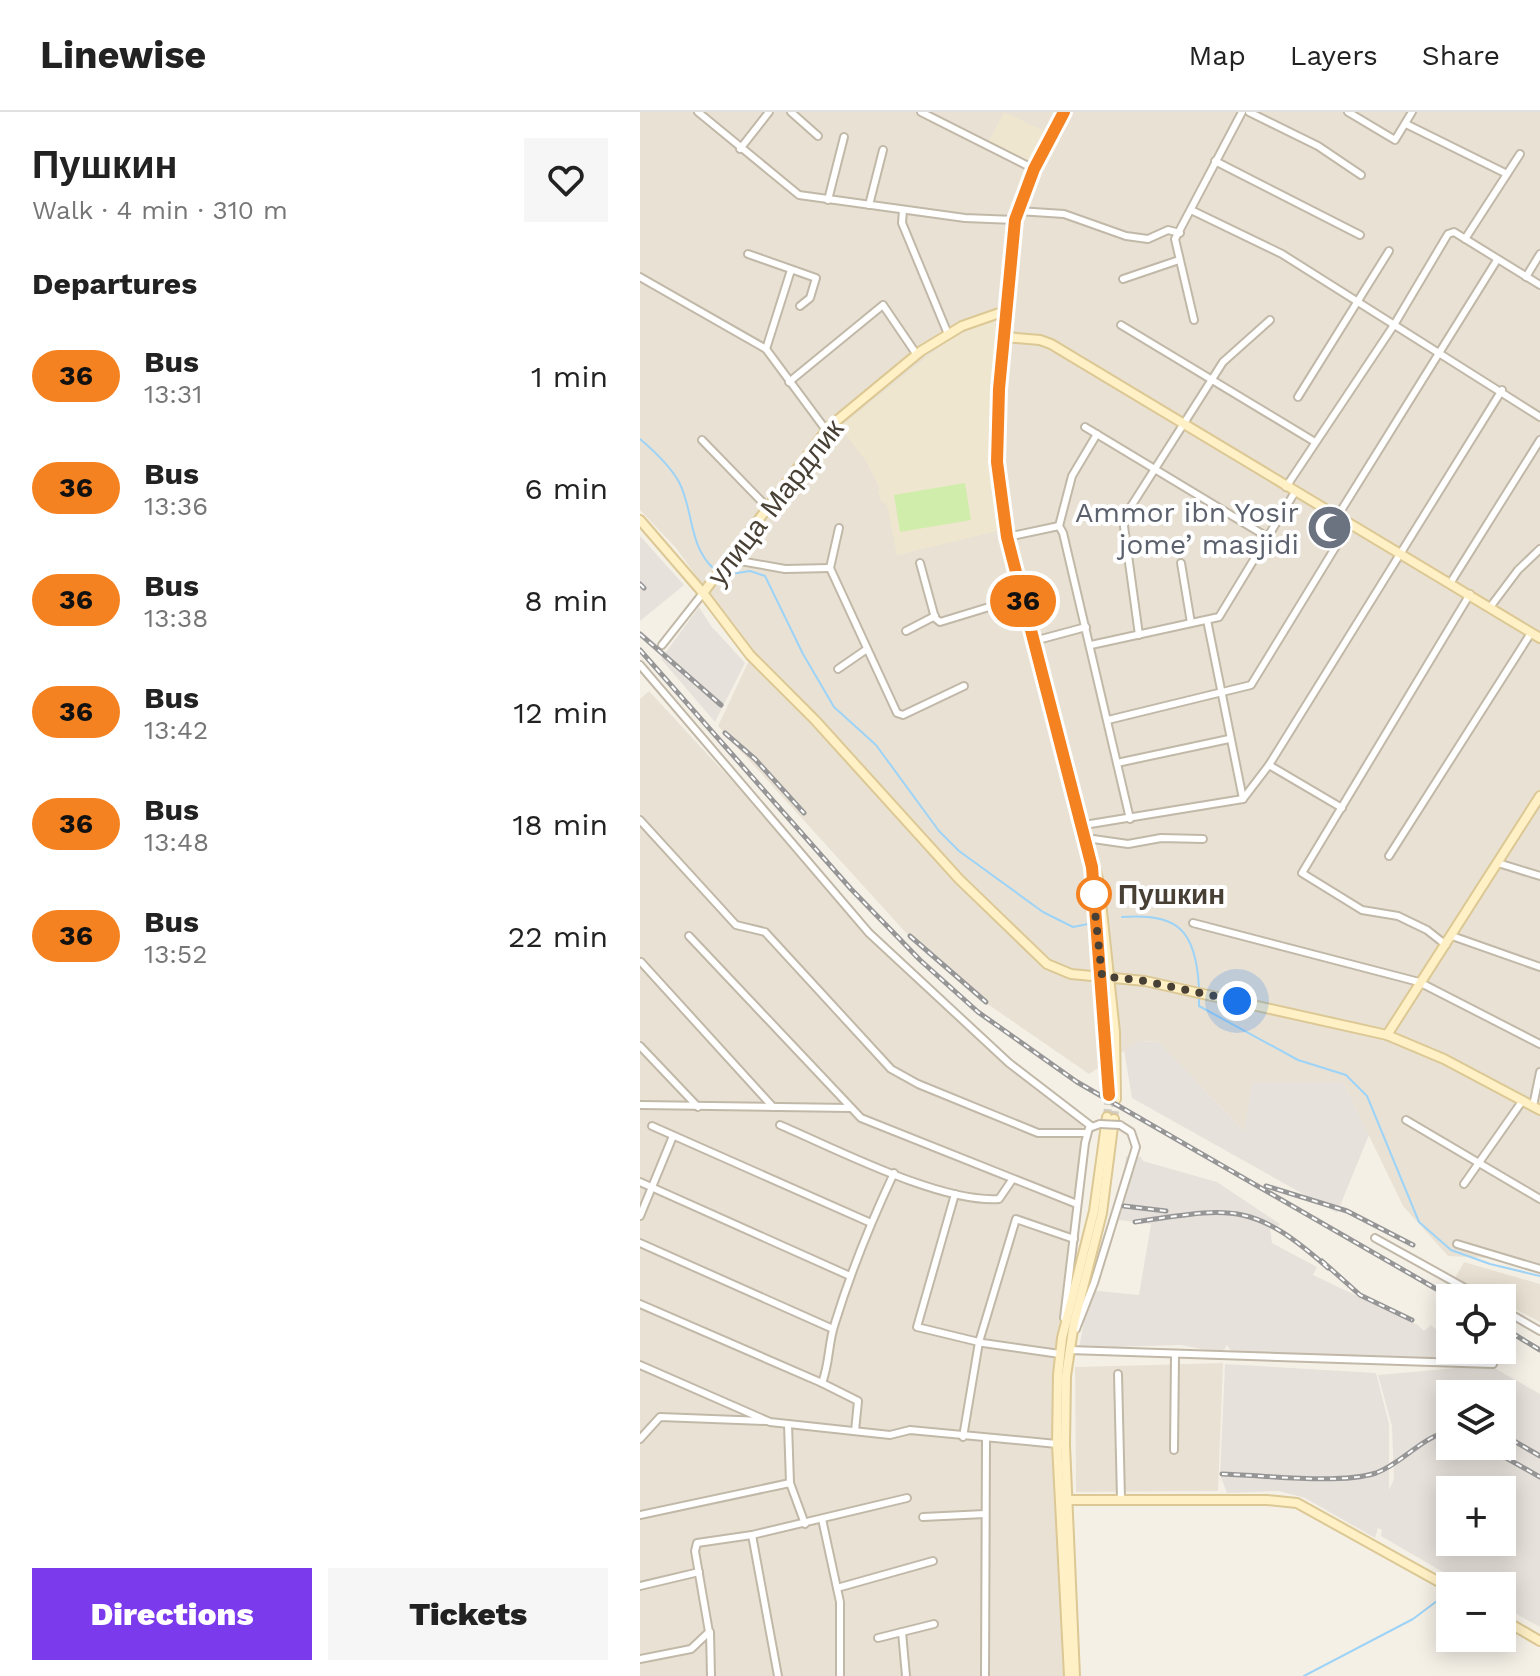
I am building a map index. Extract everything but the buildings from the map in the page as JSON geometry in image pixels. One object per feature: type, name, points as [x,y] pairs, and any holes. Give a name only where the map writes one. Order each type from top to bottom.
[{"type":"main road","points":[[1064,112],[1034,169],[1016,215],[997,447],[1007,537],[1084,825],[1092,867],[1099,883],[1117,1064],[1112,1097]]},
{"type":"main road","name":"улица Мардлик","points":[[703,593],[826,430],[917,355],[948,334],[1000,310],[1008,310]]},
{"type":"main road","points":[[1005,337],[1046,342],[1540,638]]},
{"type":"main road","points":[[640,520],[703,593],[750,655],[815,720],[959,879],[1035,954],[1060,971],[1106,975],[1191,990],[1387,1035],[1444,1059],[1536,1108]]},
{"type":"main road","points":[[1387,1035],[1539,801]]},
{"type":"main road","points":[[1064,1500],[1057,1444],[1064,1352],[1110,1121]]},
{"type":"main road","points":[[1064,1352],[1064,1500],[1072,1676]]},
{"type":"main road","points":[[1064,1500],[1267,1500],[1297,1503],[1436,1580]]},
{"type":"main road","points":[[1516,1627],[1540,1641]]},
{"type":"street","points":[[698,112],[799,195],[903,210],[1064,214],[1126,236],[1148,239],[1168,230],[1180,233]]},
{"type":"street","points":[[740,149],[769,112]]},
{"type":"street","points":[[791,112],[818,136]]},
{"type":"street","points":[[921,112],[1034,169]]},
{"type":"street","points":[[1194,320],[1175,239],[1242,112]]},
{"type":"street","points":[[1249,112],[1318,146],[1361,175]]},
{"type":"street","points":[[1348,112],[1395,140],[1412,112]]},
{"type":"street","points":[[1406,124],[1507,174]]},
{"type":"street","points":[[828,200],[844,137]]},
{"type":"street","points":[[869,205],[883,150]]},
{"type":"street","points":[[1465,239],[1520,154]]},
{"type":"street","points":[[1215,161],[1360,235]]},
{"type":"street","points":[[903,210],[902,223],[948,334]]},
{"type":"street","points":[[1191,210],[1282,254],[1440,355],[1502,390],[1540,417]]},
{"type":"street","points":[[1286,487],[1394,325],[1448,234],[1454,232],[1540,285]]},
{"type":"street","points":[[1298,397],[1389,251]]},
{"type":"street","points":[[748,254],[816,278],[810,298],[800,306]]},
{"type":"street","points":[[1526,277],[1540,254]]},
{"type":"street","points":[[1123,279],[1179,260]]},
{"type":"street","points":[[1337,517],[1497,260]]},
{"type":"street","points":[[766,349],[791,270]]},
{"type":"street","points":[[640,277],[766,349],[826,430]]},
{"type":"street","points":[[789,382],[883,305],[917,355]]},
{"type":"street","points":[[1139,635],[1123,519],[1223,362],[1270,320]]},
{"type":"street","points":[[1121,325],[1315,442]]},
{"type":"street","points":[[1084,825],[1243,799],[1269,765],[1502,390]]},
{"type":"street","points":[[1085,427],[1269,538]]},
{"type":"street","points":[[1097,434],[1072,476],[1059,526],[1091,645],[1130,819]]},
{"type":"street","points":[[702,440],[768,508]]},
{"type":"street","points":[[1451,582],[1540,440]]},
{"type":"street","points":[[1091,645],[1219,617],[1295,492]]},
{"type":"street","points":[[1108,720],[1251,685],[1349,525]]},
{"type":"street","points":[[1007,537],[1059,526]]},
{"type":"street","points":[[839,528],[830,568],[900,715],[964,686]]},
{"type":"street","points":[[1491,606],[1518,570],[1540,549]]},
{"type":"street","points":[[729,559],[785,569],[830,568]]},
{"type":"street","points":[[920,563],[935,616],[940,622],[1022,597]]},
{"type":"street","points":[[1181,563],[1191,623]]},
{"type":"street","points":[[662,645],[703,593]]},
{"type":"street","points":[[1446,945],[1427,930],[1398,916],[1362,910],[1302,873],[1470,594]]},
{"type":"street","points":[[906,631],[935,616]]},
{"type":"street","points":[[1207,620],[1243,799]]},
{"type":"street","points":[[1034,641],[1086,627]]},
{"type":"street","points":[[1389,856],[1531,633]]},
{"type":"street","points":[[838,669],[867,649]]},
{"type":"street","points":[[640,665],[642,677],[907,971],[1009,1063],[1091,1126]]},
{"type":"street","points":[[1117,763],[1229,739]]},
{"type":"street","points":[[1269,765],[1342,808]]},
{"type":"street","points":[[640,820],[736,925],[765,932],[891,1069],[918,1084],[1038,1133],[1087,1133]]},
{"type":"street","points":[[1086,838],[1128,844],[1161,838],[1203,839]]},
{"type":"street","points":[[1498,863],[1540,876]]},
{"type":"street","points":[[1193,923],[1419,982],[1540,1044]]},
{"type":"street","points":[[689,936],[861,1118],[1077,1204]]},
{"type":"street","points":[[1452,936],[1540,967]]},
{"type":"street","points":[[641,962],[773,1107]]},
{"type":"street","points":[[640,1046],[699,1109]]},
{"type":"street","points":[[1536,1108],[1540,1072]]},
{"type":"street","points":[[1464,1184],[1523,1100]]},
{"type":"street","points":[[640,1105],[699,1109],[850,1108]]},
{"type":"street","points":[[1406,1120],[1540,1199]]},
{"type":"street","points":[[1110,1121],[1131,1132],[1136,1147],[1094,1283],[1067,1339],[1077,1204],[1087,1133],[1091,1126],[1110,1121]]},
{"type":"street","points":[[780,1125],[894,1173],[979,1201],[999,1199],[1012,1180]]},
{"type":"street","points":[[652,1126],[871,1223]]},
{"type":"street","points":[[640,1216],[673,1136]]},
{"type":"street","points":[[822,1383],[831,1360],[833,1329],[850,1276],[894,1173]]},
{"type":"street","points":[[640,1182],[850,1276]]},
{"type":"street","points":[[955,1194],[917,1327],[979,1342],[1064,1352],[1436,1363]]},
{"type":"street","points":[[963,1437],[979,1342],[1016,1219],[1074,1239]]},
{"type":"street","points":[[1375,1238],[1458,1284]]},
{"type":"street","points":[[640,1243],[833,1329]]},
{"type":"street","points":[[1457,1244],[1540,1269]]},
{"type":"street","points":[[640,1304],[858,1401],[855,1431]]},
{"type":"street","points":[[1516,1317],[1540,1331]]},
{"type":"street","points":[[1174,1450],[1175,1356]]},
{"type":"street","points":[[640,1365],[770,1422]]},
{"type":"street","points":[[1118,1374],[1121,1499]]},
{"type":"street","points":[[640,1439],[660,1417],[770,1422],[890,1435],[910,1430],[986,1440],[1057,1444]]},
{"type":"street","points":[[788,1424],[790,1483],[805,1524]]},
{"type":"street","points":[[985,1676],[986,1440]]},
{"type":"street","points":[[640,1515],[790,1483]]},
{"type":"street","points":[[711,1676],[709,1632],[697,1543],[805,1524],[907,1498]]},
{"type":"street","points":[[923,1517],[985,1514]]},
{"type":"street","points":[[822,1519],[837,1588],[840,1676]]},
{"type":"street","points":[[752,1535],[778,1676]]},
{"type":"street","points":[[837,1588],[933,1561]]},
{"type":"street","points":[[640,1586],[699,1572]]},
{"type":"street","points":[[878,1638],[934,1624]]},
{"type":"street","points":[[640,1659],[691,1649],[709,1632]]},
{"type":"street","points":[[902,1632],[906,1676]]},
{"type":"shaded area","points":[[640,112],[1540,112],[1540,1268],[1488,1258],[1448,1256],[1403,1206],[1343,1082],[1245,1132],[1159,1042],[1139,1041],[1089,1074],[973,994],[917,945],[718,726],[752,654],[676,548],[640,510]]},
{"type":"shaded area","points":[[1004,112],[1044,131],[1028,163],[989,141]]},
{"type":"shaded area","points":[[998,316],[990,445],[997,531],[897,555],[887,505],[881,501],[880,489],[866,461],[840,427],[948,340]]},
{"type":"shaded area","points":[[640,536],[684,585],[640,621]]},
{"type":"shaded area","points":[[699,607],[711,626],[745,663],[715,722],[661,659]]},
{"type":"shaded area","points":[[649,691],[896,958],[1083,1123],[1055,1364],[1054,1488],[1064,1676],[640,1676],[640,699]]},
{"type":"shaded area","points":[[1139,1041],[1159,1042],[1244,1131],[1252,1082],[1343,1082],[1369,1135],[1337,1213],[1132,1098],[1124,1050]]},
{"type":"shaded area","points":[[1126,1156],[1141,1157],[1143,1161],[1217,1182],[1280,1224],[1276,1230],[1270,1228],[1272,1243],[1317,1267],[1313,1275],[1418,1325],[1424,1331],[1431,1325],[1436,1329],[1436,1359],[1234,1355],[1227,1345],[1222,1353],[1181,1345],[1079,1348],[1090,1290],[1139,1295],[1151,1224],[1119,1220]]},
{"type":"shaded area","points":[[1464,1262],[1540,1284],[1540,1322],[1516,1309],[1516,1284],[1466,1284],[1455,1278]]},
{"type":"shaded area","points":[[1223,1363],[1218,1491],[1076,1492],[1075,1367]]},
{"type":"shaded area","points":[[1225,1364],[1376,1373],[1389,1424],[1389,1490],[1394,1479],[1392,1426],[1378,1375],[1489,1365],[1515,1380],[1436,1380],[1436,1460],[1516,1460],[1516,1380],[1540,1394],[1540,1627],[1516,1614],[1516,1572],[1443,1572],[1381,1536],[1382,1530],[1378,1528],[1375,1538],[1305,1498],[1279,1491],[1227,1493],[1220,1475]]},
{"type":"green space","points":[[965,483],[971,520],[900,532],[894,495]]},
{"type":"waterway","points":[[640,439],[666,464],[679,482],[695,539],[714,569]]},
{"type":"waterway","points":[[725,575],[750,571],[765,576],[803,654],[834,707],[876,745],[939,831],[959,851],[1043,912],[1073,927],[1088,924]]},
{"type":"waterway","points":[[1122,917],[1157,918],[1180,929],[1194,952],[1199,988]]},
{"type":"waterway","points":[[1199,995],[1199,1006],[1298,1060],[1346,1075],[1367,1096],[1419,1222],[1451,1250],[1490,1264],[1540,1276]]},
{"type":"waterway","points":[[1304,1676],[1413,1619],[1436,1602]]},
{"type":"tunnel","points":[[1107,1117],[1109,1095]]},
{"type":"tunnel","points":[[1114,1119],[1116,1099]]},
{"type":"railway","points":[[640,584],[644,588]]},
{"type":"railway","points":[[640,634],[721,705]]},
{"type":"railway","points":[[640,650],[851,889],[920,960],[978,1012],[1077,1082],[1436,1289]]},
{"type":"railway","points":[[725,733],[755,759],[804,813]]},
{"type":"railway","points":[[910,936],[986,1002]]},
{"type":"railway","points":[[1266,1186],[1347,1211],[1413,1245]]},
{"type":"railway","points":[[1124,1206],[1166,1211]]},
{"type":"railway","points":[[1135,1222],[1218,1212],[1239,1214],[1279,1230],[1328,1268]]},
{"type":"railway","points":[[1322,1261],[1360,1295],[1412,1320]]},
{"type":"railway","points":[[1516,1335],[1540,1350]]},
{"type":"railway","points":[[1222,1474],[1322,1479],[1360,1477],[1386,1469],[1436,1436]]},
{"type":"railway","points":[[1516,1442],[1540,1456]]},
{"type":"railway","points":[[1510,1460],[1540,1477]]},
{"type":"bus line","name":"36","points":[[1064,112],[1034,169],[1015,220],[999,389],[997,462],[1007,537],[1084,825],[1092,867],[1109,1095]]},
{"type":"place","name":"Ammor ibn Yosir jome’ masjidi","points":[[1330,528]]},
{"type":"place","name":"Пушкин","points":[[1094,894]]},
{"type":"route","points":[[1094,894],[1092,884],[1102,976],[1145,981],[1237,1001]]}]
